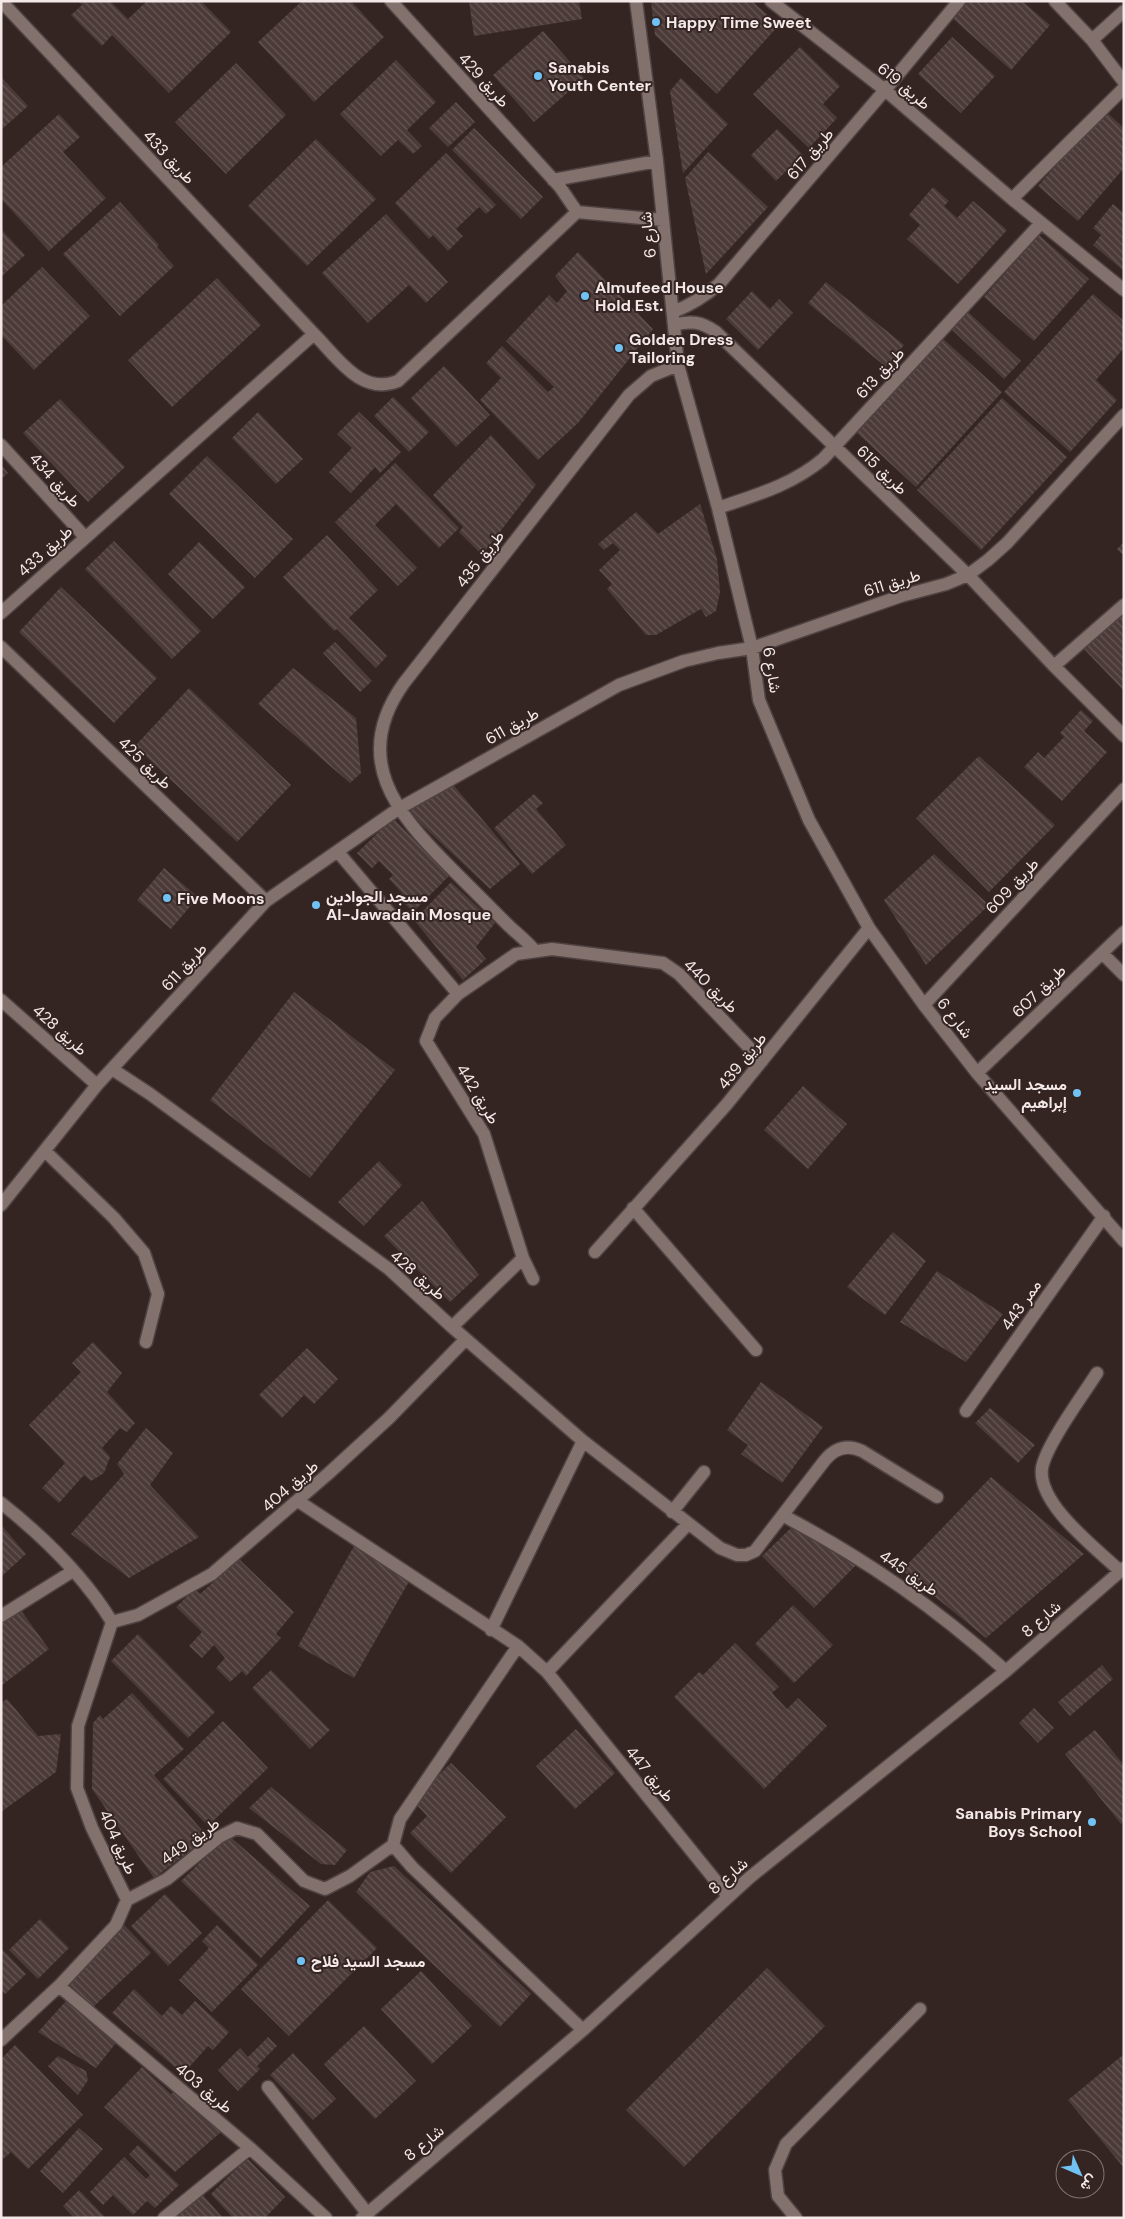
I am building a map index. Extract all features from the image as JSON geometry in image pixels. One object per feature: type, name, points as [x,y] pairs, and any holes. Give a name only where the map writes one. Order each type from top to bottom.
[{"type":"street","name":"طريق 429","points":[[391,1],[567,195],[577,212]]},
{"type":"street","name":"شارع 6","points":[[636,1],[657,162],[678,365],[718,508],[752,648],[759,700],[809,820],[869,928],[924,1005],[977,1073],[1124,1240]]},
{"type":"street","name":"طريق 619","points":[[771,1],[885,90],[1012,199],[1124,290]]},
{"type":"street","name":"طريق 617","points":[[673,318],[719,284],[959,1]]},
{"type":"street","points":[[1055,1],[1092,40],[1124,82]]},
{"type":"street","name":"طريق 433","points":[[1,2],[314,334],[362,381],[374,386],[387,386],[398,381],[577,212]]},
{"type":"street","points":[[1092,40],[1124,11]]},
{"type":"street","points":[[1012,199],[1124,88]]},
{"type":"street","points":[[553,180],[657,162]]},
{"type":"street","points":[[577,212],[663,220]]},
{"type":"street","name":"طريق 613","points":[[718,508],[796,479],[810,470],[1041,223]]},
{"type":"street","name":"طريق 615","points":[[673,318],[685,322],[696,322],[716,332],[968,575],[1054,666],[1124,736]]},
{"type":"street","name":"طريق 433","points":[[1,613],[314,334]]},
{"type":"street","name":"طريق 435","points":[[534,950],[420,837],[398,809],[382,768],[381,732],[393,698],[629,395],[652,376],[678,365]]},
{"type":"street","name":"طريق 611","points":[[1,1205],[98,1085],[266,901],[398,809],[619,685],[684,661],[752,648],[901,596],[946,584],[968,575],[1007,543],[1124,415]]},
{"type":"street","name":"طريق 434","points":[[1,445],[85,537]]},
{"type":"street","points":[[1054,666],[1124,605]]},
{"type":"street","name":"طريق 425","points":[[1,647],[266,901]]},
{"type":"street","name":"طريق 609","points":[[924,1005],[1124,788]]},
{"type":"street","points":[[338,852],[458,994]]},
{"type":"street","name":"طريق 439","points":[[595,1252],[633,1208],[676,1163],[762,1062],[869,928]]},
{"type":"street","name":"طريق 607","points":[[977,1073],[1124,932]]},
{"type":"street","name":"طريق 440","points":[[534,950],[552,949],[663,963],[679,974],[762,1062]]},
{"type":"street","name":"طريق 442","points":[[532,1279],[523,1258],[484,1134],[426,1041],[435,1018],[458,994],[516,954],[534,950]]},
{"type":"street","points":[[1102,953],[1124,975]]},
{"type":"street","name":"طريق 428","points":[[1,1000],[98,1085]]},
{"type":"street","name":"طريق 428","points":[[112,1069],[150,1094],[389,1269],[452,1327],[583,1441],[688,1524]]},
{"type":"street","points":[[45,1151],[114,1218],[144,1253],[158,1294],[146,1342]]},
{"type":"street","points":[[633,1208],[756,1350]]},
{"type":"street","name":"ممر 443","points":[[966,1411],[1104,1216]]},
{"type":"street","points":[[452,1327],[523,1258]]},
{"type":"street","name":"طريق 404","points":[[127,1900],[92,1828],[78,1788],[78,1726],[112,1622],[138,1615],[212,1574],[298,1501],[389,1418],[466,1339]]},
{"type":"street","points":[[1097,1373],[1050,1448],[1042,1469],[1043,1477],[1045,1492],[1058,1511],[1122,1569]]},
{"type":"street","points":[[491,1630],[583,1441]]},
{"type":"street","points":[[547,1672],[688,1524],[727,1553],[746,1555],[755,1551],[784,1516],[830,1453],[846,1447],[862,1451],[937,1498]]},
{"type":"street","points":[[672,1512],[704,1472]]},
{"type":"street","name":"طريق 447","points":[[298,1501],[518,1646],[547,1672],[728,1896]]},
{"type":"street","points":[[1,1503],[58,1553],[97,1598],[112,1622]]},
{"type":"street","name":"طريق 445","points":[[784,1516],[840,1546],[923,1601],[965,1634],[1006,1671]]},
{"type":"street","name":"شارع 8","points":[[365,2215],[583,2030],[728,1896],[1006,1671],[1122,1569]]},
{"type":"street","points":[[1,1616],[73,1571]]},
{"type":"street","points":[[518,1646],[400,1819],[393,1846],[412,1867],[583,2030]]},
{"type":"street","name":"طريق 449","points":[[127,1900],[166,1879],[219,1837],[237,1828],[257,1834],[304,1881],[325,1888],[350,1876],[393,1846]]},
{"type":"street","points":[[3,2036],[59,1986],[116,1925],[127,1900]]},
{"type":"street","name":"طريق 403","points":[[59,1986],[250,2148],[326,2218]]},
{"type":"street","points":[[796,2218],[778,2196],[775,2170],[786,2144],[920,2009]]},
{"type":"street","points":[[268,2087],[365,2215]]},
{"type":"street","points":[[164,2218],[250,2148]]},
{"type":"building","points":[[78,1],[110,1],[128,19],[147,1],[201,1],[231,32],[169,93],[112,35],[102,46],[71,15],[82,5]]},
{"type":"building","points":[[302,1],[351,1],[384,37],[314,102],[258,42]]},
{"type":"building","points":[[469,1],[579,1],[582,19],[474,36]]},
{"type":"building","points":[[651,1],[752,1],[779,25],[717,94],[655,35]]},
{"type":"building","points":[[964,1],[1022,1],[1050,25],[1011,70],[951,17]]},
{"type":"building","name":"Sanabis Youth Center","points":[[543,31],[584,78],[534,122],[493,75]]},
{"type":"building","points":[[952,37],[995,76],[961,113],[918,74]]},
{"type":"building","points":[[800,47],[840,86],[823,104],[837,118],[809,148],[753,94]]},
{"type":"building","points":[[396,60],[436,102],[407,130],[422,146],[413,154],[398,140],[381,156],[340,114]]},
{"type":"building","points":[[236,63],[286,115],[226,174],[175,122]]},
{"type":"building","points":[[1,77],[28,106],[1,130]]},
{"type":"building","points":[[681,78],[728,124],[683,173],[670,91]]},
{"type":"building","points":[[456,102],[475,122],[448,147],[429,128]]},
{"type":"building","points":[[1104,110],[1124,128],[1124,168],[1078,221],[1038,186]]},
{"type":"building","points":[[59,114],[80,137],[63,152],[106,198],[49,251],[1,199],[1,167]]},
{"type":"building","points":[[474,128],[543,197],[521,219],[452,150]]},
{"type":"building","points":[[777,129],[803,155],[776,181],[751,155]]},
{"type":"building","points":[[316,139],[376,199],[307,266],[248,206]]},
{"type":"building","points":[[708,152],[768,207],[706,274],[685,178]]},
{"type":"building","points":[[446,153],[496,205],[486,214],[479,207],[456,229],[463,236],[448,251],[433,235],[429,239],[395,203]]},
{"type":"building","points":[[933,187],[949,201],[944,206],[957,218],[973,201],[1007,230],[958,284],[907,239],[920,225],[909,215]]},
{"type":"building","points":[[120,202],[159,245],[157,247],[174,266],[120,316],[63,254]]},
{"type":"building","points":[[1113,204],[1124,213],[1124,271],[1093,245],[1101,235],[1093,228]]},
{"type":"building","points":[[386,214],[448,282],[426,303],[409,285],[368,323],[322,273]]},
{"type":"building","points":[[1,229],[25,255],[1,277]]},
{"type":"building","points":[[1039,235],[1089,279],[1034,341],[984,297]]},
{"type":"building","points":[[578,252],[653,329],[578,423],[538,460],[480,400],[501,378],[486,363],[502,346],[548,392],[554,387],[506,341],[549,295],[557,303],[567,291],[555,276]]},
{"type":"building","points":[[42,267],[90,316],[34,370],[1,335],[1,306]]},
{"type":"building","points":[[217,278],[261,325],[172,407],[128,360]]},
{"type":"building","points":[[826,282],[904,345],[886,367],[808,303]]},
{"type":"building","points":[[752,291],[770,309],[779,299],[793,313],[758,350],[726,319]]},
{"type":"building","points":[[1093,294],[1124,321],[1124,348],[1096,380],[1117,400],[1070,452],[1004,392]]},
{"type":"building","points":[[966,310],[1021,361],[1004,379],[949,327]]},
{"type":"building","points":[[941,337],[1002,392],[916,487],[856,432]]},
{"type":"building","points":[[444,366],[490,415],[456,447],[411,398]]},
{"type":"building","points":[[393,397],[429,432],[409,452],[374,416]]},
{"type":"building","points":[[1002,398],[1067,457],[981,550],[917,490]]},
{"type":"building","points":[[60,399],[125,467],[88,502],[23,433]]},
{"type":"building","points":[[258,412],[303,459],[276,484],[232,438]]},
{"type":"building","points":[[359,412],[401,452],[380,473],[375,467],[351,493],[329,472],[352,448],[337,434]]},
{"type":"building","points":[[491,435],[536,485],[482,555],[459,532],[463,527],[433,495]]},
{"type":"building","points":[[207,456],[293,539],[255,578],[169,494]]},
{"type":"building","points":[[395,463],[459,528],[439,548],[396,504],[375,525],[417,568],[398,586],[335,522]]},
{"type":"building","points":[[1,465],[8,473],[1,479]]},
{"type":"building","points":[[700,504],[717,559],[720,592],[716,611],[706,617],[701,609],[656,635],[646,635],[607,589],[612,584],[599,570],[620,550],[613,543],[604,550],[598,544],[636,512],[658,534]]},
{"type":"building","points":[[327,535],[378,590],[349,618],[387,656],[376,668],[337,629],[334,631],[283,577]]},
{"type":"building","points":[[114,541],[201,631],[172,659],[85,569]]},
{"type":"building","points":[[199,542],[245,587],[213,619],[168,574]]},
{"type":"building","points":[[1124,542],[1124,556],[1117,549]]},
{"type":"building","points":[[61,587],[157,678],[114,723],[19,632]]},
{"type":"building","points":[[1124,609],[1124,691],[1083,648]]},
{"type":"building","points":[[335,642],[372,681],[360,692],[323,653]]},
{"type":"building","points":[[293,668],[356,718],[361,773],[350,783],[258,704]]},
{"type":"building","points":[[189,688],[291,785],[237,842],[135,746]]},
{"type":"building","points":[[1081,710],[1093,721],[1084,731],[1107,752],[1062,801],[1024,767],[1038,752],[1044,758],[1064,737],[1060,733]]},
{"type":"building","points":[[979,756],[1055,825],[989,892],[916,818]]},
{"type":"building","points":[[450,781],[520,864],[490,889],[408,812]]},
{"type":"building","points":[[534,794],[543,803],[536,809],[566,845],[532,874],[494,828]]},
{"type":"building","points":[[393,818],[449,876],[413,912],[398,897],[402,893],[389,879],[393,875],[379,861],[372,868],[357,853]]},
{"type":"building","points":[[934,854],[989,905],[926,965],[884,900]]},
{"type":"building","name":"Five Moons","points":[[164,868],[198,897],[171,929],[137,900]]},
{"type":"building","points":[[451,882],[495,923],[476,947],[486,959],[463,980],[414,920]]},
{"type":"building","points":[[294,992],[395,1070],[310,1178],[210,1100]]},
{"type":"building","points":[[803,1086],[847,1124],[808,1169],[764,1130]]},
{"type":"building","points":[[379,1161],[402,1185],[364,1226],[338,1202]]},
{"type":"building","points":[[422,1201],[479,1275],[450,1302],[384,1236]]},
{"type":"building","points":[[893,1232],[926,1261],[885,1315],[847,1287]]},
{"type":"building","points":[[937,1271],[1003,1314],[966,1362],[900,1322]]},
{"type":"building","points":[[93,1342],[122,1373],[107,1392],[135,1423],[127,1432],[120,1428],[102,1448],[110,1457],[104,1473],[91,1481],[84,1475],[59,1503],[42,1488],[65,1463],[29,1425],[81,1372],[72,1363]]},
{"type":"building","points":[[307,1348],[338,1379],[314,1404],[304,1395],[282,1418],[259,1395]]},
{"type":"building","points":[[761,1382],[823,1427],[782,1483],[741,1454],[748,1445],[727,1430]]},
{"type":"building","points":[[990,1408],[1035,1445],[1018,1463],[975,1423]]},
{"type":"building","points":[[146,1428],[173,1453],[150,1485],[199,1537],[129,1578],[71,1534],[124,1474],[117,1464]]},
{"type":"building","points":[[991,1477],[1084,1554],[986,1638],[902,1570]]},
{"type":"building","points":[[793,1526],[860,1561],[814,1608],[762,1556]]},
{"type":"building","points":[[3,1527],[26,1554],[1,1577],[1,1528]]},
{"type":"building","points":[[354,1546],[411,1578],[354,1678],[298,1646]]},
{"type":"building","points":[[239,1559],[294,1612],[276,1634],[281,1638],[246,1676],[242,1671],[230,1682],[216,1668],[225,1658],[214,1645],[202,1658],[189,1646],[202,1632],[176,1607],[195,1589],[200,1594]]},
{"type":"building","points":[[793,1605],[833,1645],[794,1683],[755,1644]]},
{"type":"building","points":[[20,1609],[49,1649],[1,1686],[1,1623]]},
{"type":"building","points":[[138,1634],[215,1712],[188,1738],[111,1661]]},
{"type":"building","points":[[735,1643],[779,1687],[772,1693],[787,1709],[798,1698],[827,1726],[764,1789],[674,1697],[699,1672],[703,1675]]},
{"type":"building","points":[[1102,1665],[1113,1679],[1070,1716],[1058,1702]]},
{"type":"building","points":[[271,1670],[330,1730],[310,1749],[252,1688]]},
{"type":"building","points":[[132,1693],[184,1749],[154,1775],[208,1837],[154,1878],[92,1789],[93,1723],[100,1715],[103,1719]]},
{"type":"building","points":[[7,1699],[38,1736],[61,1734],[56,1772],[1,1812],[1,1703]]},
{"type":"building","points":[[1034,1708],[1054,1728],[1038,1743],[1019,1723]]},
{"type":"building","points":[[223,1721],[268,1768],[208,1826],[163,1779]]},
{"type":"building","points":[[576,1729],[615,1773],[575,1809],[536,1766]]},
{"type":"building","points":[[1095,1730],[1124,1765],[1124,1822],[1121,1824],[1065,1754]]},
{"type":"building","points":[[451,1763],[506,1817],[451,1873],[410,1833],[427,1816],[413,1801]]},
{"type":"building","points":[[271,1787],[347,1850],[335,1865],[321,1864],[249,1808]]},
{"type":"building","points":[[228,1835],[310,1906],[261,1958],[181,1881]]},
{"type":"building","points":[[394,1866],[531,1994],[500,2027],[356,1892],[370,1872]]},
{"type":"building","points":[[165,1894],[202,1933],[168,1966],[131,1926]]},
{"type":"building","points":[[328,1900],[377,1948],[289,2036],[241,1989]]},
{"type":"building","points":[[40,1919],[69,1948],[38,1979],[9,1950]]},
{"type":"building","points":[[124,1925],[151,1953],[91,2009],[65,1981]]},
{"type":"building","points":[[217,1925],[258,1965],[212,2012],[179,1980],[209,1948],[202,1941]]},
{"type":"building","points":[[1,1948],[26,1974],[5,1994],[1,1989]]},
{"type":"building","points":[[767,1968],[825,2026],[684,2167],[626,2110]]},
{"type":"building","points":[[421,1971],[472,2026],[432,2064],[381,2009]]},
{"type":"building","points":[[134,1989],[162,2016],[171,2006],[182,2015],[195,2001],[229,2032],[213,2050],[208,2046],[183,2074],[112,2013]]},
{"type":"building","points":[[66,2001],[116,2043],[96,2068],[38,2032]]},
{"type":"building","points":[[364,2026],[416,2081],[375,2119],[324,2064]]},
{"type":"building","points":[[268,2037],[277,2046],[257,2066],[260,2069],[238,2091],[218,2070],[240,2048],[248,2057]]},
{"type":"building","points":[[15,2045],[83,2115],[28,2169],[11,2152],[1,2161],[1,2059]]},
{"type":"building","points":[[293,2053],[336,2099],[313,2120],[270,2075]]},
{"type":"building","points":[[1124,2054],[1124,2168],[1068,2100]]},
{"type":"building","points":[[58,2056],[86,2071],[88,2080],[78,2095],[48,2066]]},
{"type":"building","points":[[142,2067],[171,2094],[177,2089],[221,2132],[175,2172],[104,2107]]},
{"type":"building","points":[[79,2128],[103,2149],[63,2193],[40,2171]]},
{"type":"building","points":[[138,2145],[179,2185],[155,2208],[147,2201],[133,2215],[113,2195],[103,2205],[90,2192],[124,2157],[146,2179],[150,2175],[129,2154]]},
{"type":"building","points":[[247,2158],[285,2197],[265,2218],[233,2218],[211,2194]]},
{"type":"building","points":[[79,2190],[106,2218],[74,2218],[63,2206]]},
{"type":"building","points":[[202,2194],[223,2218],[175,2218]]},
{"type":"place","name":"Happy Time Sweet","points":[[656,22]]},
{"type":"place","name":"Sanabis Youth Center","points":[[538,76]]},
{"type":"place","name":"Almufeed House Hold Est.","points":[[585,296]]},
{"type":"place","name":"Golden Dress Tailoring","points":[[619,348]]},
{"type":"place","name":"Five Moons","points":[[167,898]]},
{"type":"place","name":"مسجد الجوادين Al-Jawadain Mosque","points":[[316,905]]},
{"type":"place","name":"مسجد السيد إبراهيم","points":[[1077,1093]]},
{"type":"place","name":"Sanabis Primary Boys School","points":[[1092,1822]]},
{"type":"place","name":"مسجد السيد فلاح","points":[[301,1961]]}]
